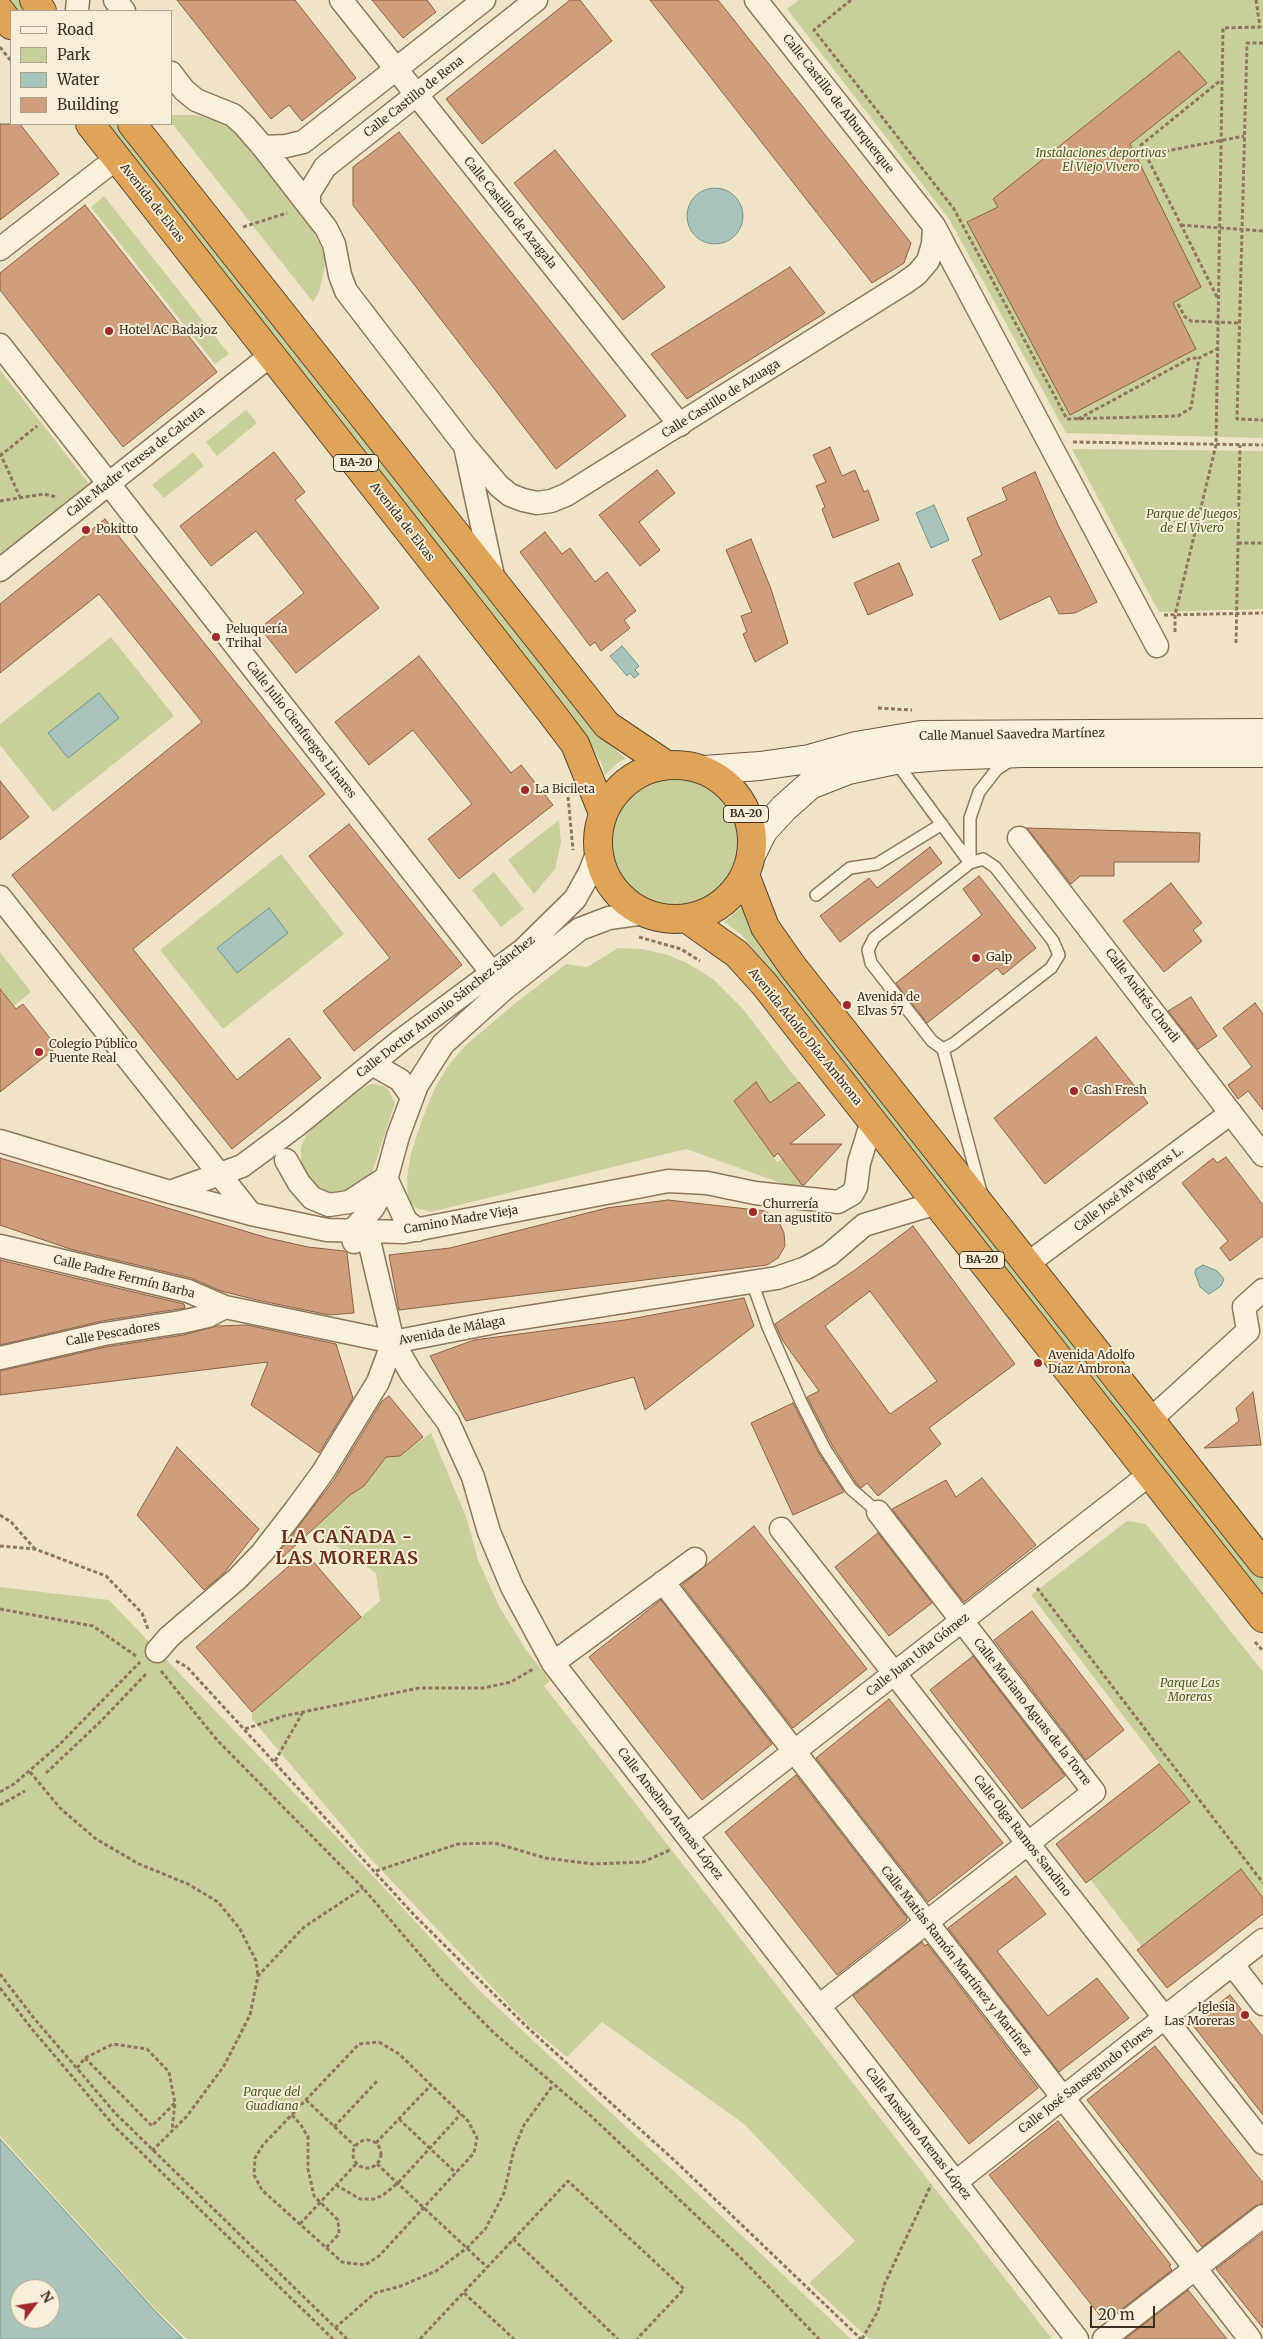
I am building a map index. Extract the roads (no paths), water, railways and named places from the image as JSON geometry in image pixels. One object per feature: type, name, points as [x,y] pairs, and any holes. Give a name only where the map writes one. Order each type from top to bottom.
[{"type":"highway","points":[[0,11],[10,24]]},
{"type":"highway","name":"Avenida de Elvas","points":[[91,125],[575,744],[603,812]]},
{"type":"highway","name":"BA-20","points":[[133,125],[607,725],[666,764]]},
{"type":"highway","name":"BA-20","points":[[666,764],[677,764],[704,770],[725,782],[742,803],[752,832],[748,865],[734,892],[708,912],[686,918],[639,924],[626,902],[604,874],[598,851],[598,835],[603,812],[617,790],[637,774],[666,764]]},
{"type":"highway","name":"BA-20","points":[[748,865],[766,927],[782,951],[1263,1564]]},
{"type":"highway","name":"Avenida Adolfo Díaz Ambrona","points":[[686,918],[737,954],[765,984],[1263,1618]]},
{"type":"main road","name":"Calle Manuel Saavedra Martínez","points":[[704,770],[760,766],[808,759],[856,746],[921,735],[1000,733],[1263,733]]},
{"type":"main road","name":"Calle Manuel Saavedra Martínez","points":[[748,865],[763,831],[784,808],[810,785],[848,770],[895,760],[941,756],[1022,753],[1263,753]]},
{"type":"street","points":[[115,0],[123,10]]},
{"type":"street","name":"Calle Castillo de Azagala","points":[[341,0],[680,425]]},
{"type":"street","points":[[263,147],[286,146],[303,142],[484,0]]},
{"type":"street","name":"Calle Castillo de Rena","points":[[309,206],[309,193],[325,167],[536,0]]},
{"type":"street","name":"Calle Castillo de Alburquerque","points":[[761,2],[934,226]]},
{"type":"street","points":[[172,74],[184,90],[196,100],[233,115],[263,147],[326,228],[334,244],[340,275],[346,291],[465,446],[494,582]]},
{"type":"street","points":[[0,249],[117,158]]},
{"type":"street","points":[[934,226],[1048,440],[1166,642]]},
{"type":"street","name":"Calle Castillo de Azuaga","points":[[465,446],[498,486],[523,500],[537,503],[551,501],[566,495],[680,425],[917,274],[928,261],[934,244],[934,226]]},
{"type":"street","name":"Calle Julio Cienfuegos Linares","points":[[0,345],[492,973]]},
{"type":"street","name":"Calle Madre Teresa de Calcuta","points":[[0,570],[271,355]]},
{"type":"street","name":"Calle Andrés Chordi","points":[[1019,838],[1263,1155]]},
{"type":"street","name":"Calle Doctor Antonio Sánchez Sánchez","points":[[170,1192],[242,1166],[296,1126],[372,1064],[523,950],[575,899],[590,872],[598,851]]},
{"type":"street","points":[[0,897],[251,1214]]},
{"type":"street","name":"Calle Doctor Antonio Sánchez Sánchez","points":[[359,1232],[383,1190],[398,1136],[416,1085],[443,1044],[504,989],[580,929],[609,918],[639,924]]},
{"type":"street","points":[[372,1064],[400,1080],[412,1097]]},
{"type":"street","name":"Calle José Mª Vigeras L.","points":[[1027,1264],[1231,1113]]},
{"type":"street","points":[[856,1230],[838,1202],[852,1194],[856,1187],[859,1163],[872,1121]]},
{"type":"street","points":[[296,1126],[286,1160],[285,1183],[308,1226]]},
{"type":"street","name":"Camino Madre Vieja","points":[[0,1141],[170,1192],[251,1214],[326,1230],[359,1232],[418,1230],[668,1180],[707,1183],[755,1193],[838,1202]]},
{"type":"street","points":[[286,1160],[299,1183],[312,1198],[329,1205],[349,1202],[386,1178],[406,1221],[418,1230]]},
{"type":"street","points":[[856,1187],[863,1205],[876,1220]]},
{"type":"street","name":"Avenida de Málaga","points":[[150,1660],[169,1637],[237,1579],[262,1553],[296,1509],[323,1472],[378,1382],[387,1340],[777,1278],[806,1268],[829,1255],[856,1230],[876,1220],[937,1203]]},
{"type":"street","name":"Calle Anselmo Arenas López","points":[[359,1232],[387,1340],[448,1422],[473,1477],[489,1532],[512,1588],[553,1663],[1077,2339]]},
{"type":"street","name":"Calle Padre Fermín Barba","points":[[0,1246],[188,1291],[225,1307],[387,1340]]},
{"type":"street","points":[[1150,1420],[1255,1330],[1244,1307],[1263,1290]]},
{"type":"street","name":"Calle Pescadores","points":[[0,1358],[104,1334],[208,1316],[225,1307]]},
{"type":"street","name":"Calle Juan Uña Gómez","points":[[686,1835],[1150,1474]]},
{"type":"street","name":"Calle Mariano Aguas de la Torre","points":[[878,1512],[1094,1792],[1028,1844]]},
{"type":"street","name":"Calle Olga Ramos Sandino","points":[[781,1529],[1263,2143]]},
{"type":"street","points":[[553,1663],[695,1559]]},
{"type":"street","name":"Calle Matías Ramón Martínez y Martínez","points":[[662,1582],[1250,2339]]},
{"type":"street","points":[[819,2006],[1028,1844]]},
{"type":"street","name":"Calle José Sansegundo Flores","points":[[951,2175],[1063,2098],[1263,1940]]},
{"type":"street","points":[[1232,1964],[1263,2004]]},
{"type":"street","points":[[1104,2339],[1263,2216]]},
{"type":"lane","points":[[970,863],[970,818],[979,792],[997,769],[1022,753]]},
{"type":"lane","points":[[895,760],[970,863]]},
{"type":"lane","points":[[816,895],[850,868],[877,864],[942,824]]},
{"type":"lane","points":[[943,1048],[953,1044],[1051,968],[1059,955],[1053,941],[996,867],[983,859],[970,863],[874,938],[868,950],[871,963],[932,1041],[943,1048],[987,1214]]},
{"type":"lane","points":[[752,1282],[779,1352],[825,1449],[851,1489],[878,1512]]},
{"type":"water","points":[[710,188],[720,188],[735,196],[741,205],[743,216],[741,227],[735,236],[720,244],[710,244],[699,239],[692,232],[687,221],[687,211],[692,200],[699,193]]},
{"type":"water","points":[[934,505],[949,540],[931,548],[916,513]]},
{"type":"water","points":[[622,646],[639,666],[635,670],[639,674],[634,678],[630,673],[627,676],[610,656]]},
{"type":"water","points":[[99,693],[119,718],[68,758],[48,733]]},
{"type":"water","points":[[269,908],[288,933],[237,973],[217,948]]},
{"type":"water","points":[[1203,1265],[1217,1271],[1224,1279],[1221,1286],[1209,1294],[1200,1287],[1195,1273],[1196,1269]]},
{"type":"water","points":[[0,2139],[157,2313],[183,2339],[0,2339]]},
{"type":"place","name":"Hotel AC Badajoz","points":[[109,331]]},
{"type":"place","name":"Pokitto","points":[[86,530]]},
{"type":"place","name":"Peluquería Trihal","points":[[216,637]]},
{"type":"place","name":"La Bicileta","points":[[525,790]]},
{"type":"place","name":"Galp","points":[[976,958]]},
{"type":"place","name":"Avenida de Elvas 57","points":[[847,1005]]},
{"type":"place","name":"Colegio Público Puente Real","points":[[39,1052]]},
{"type":"place","name":"Cash Fresh","points":[[1074,1091]]},
{"type":"place","name":"Churrería tan agustito","points":[[753,1212]]},
{"type":"place","name":"Avenida Adolfo Díaz Ambrona","points":[[1038,1363]]},
{"type":"place","name":"Iglesia Las Moreras","points":[[1245,2015]]},
{"type":"district","name":"LA CAÑADA - LAS MORERAS","points":[[347,1548]]},
{"type":"park label","name":"Instalaciones deportivas El Viejo Vivero","points":[[1101,161]]},
{"type":"park label","name":"Parque de Juegos de El Vivero","points":[[1192,522]]},
{"type":"park label","name":"Parque Las Moreras","points":[[1190,1691]]},
{"type":"park label","name":"Parque del Guadiana","points":[[272,2100]]}]
